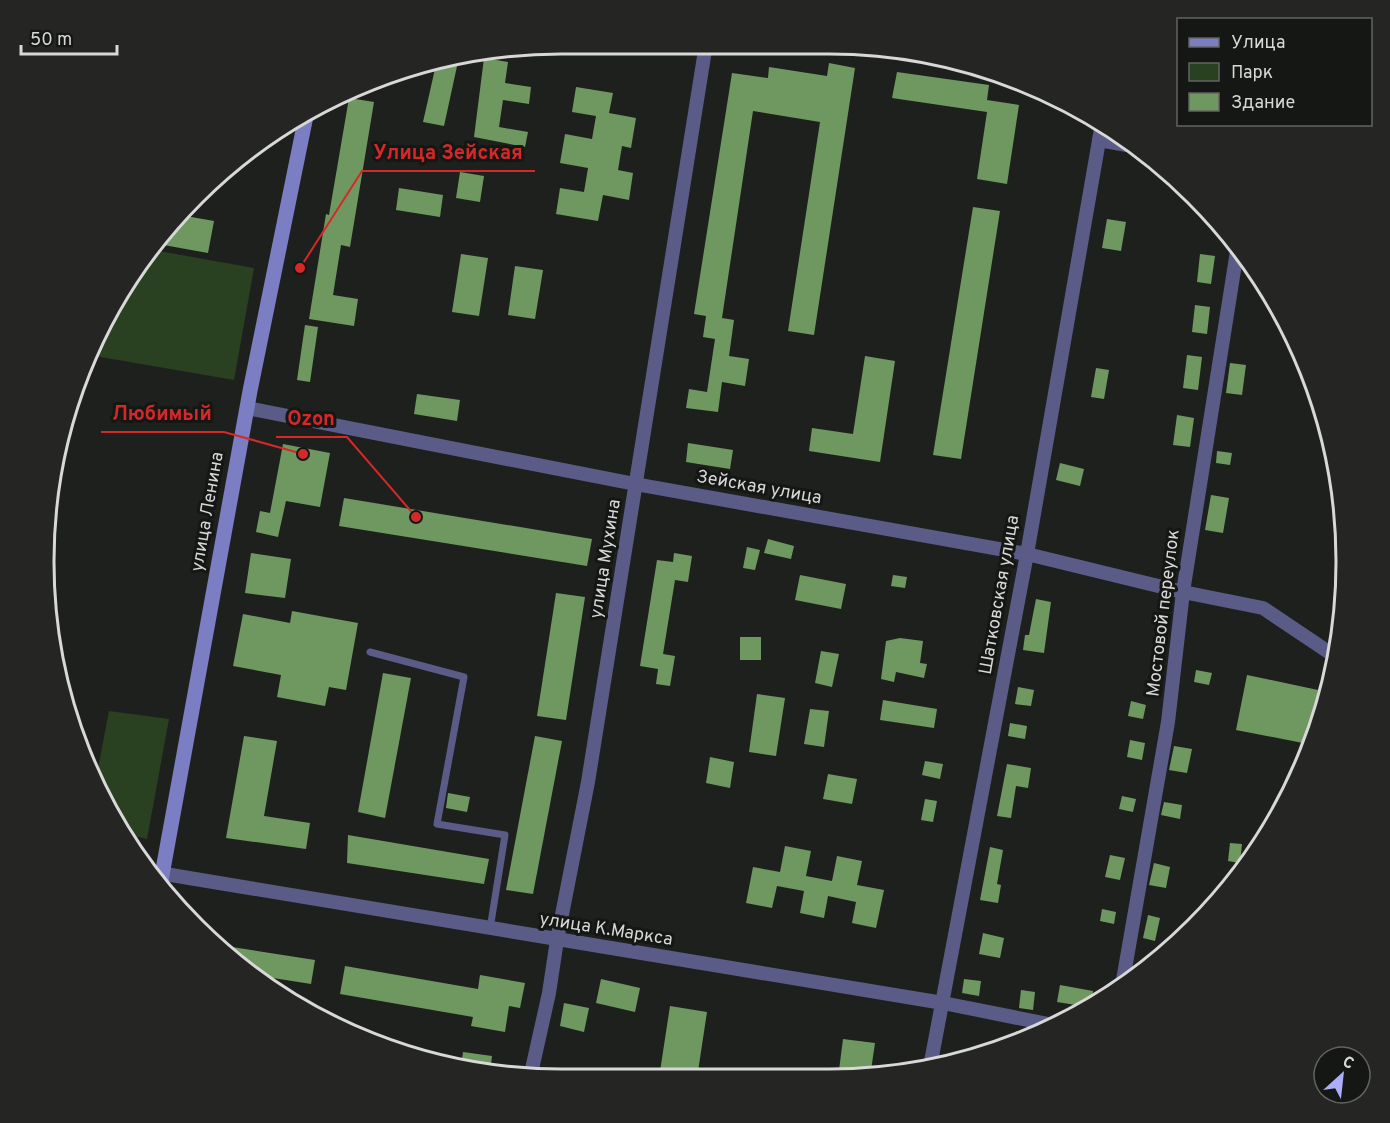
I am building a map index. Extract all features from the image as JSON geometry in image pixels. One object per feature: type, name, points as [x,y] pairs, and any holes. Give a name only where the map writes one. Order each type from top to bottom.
[{"type":"main road","name":"улица Ленина","points":[[158,868],[247,408],[305,124]]},
{"type":"street","name":"улица Мухина","points":[[532,1068],[549,993],[588,782],[704,54]]},
{"type":"street","name":"Шатковская улица","points":[[932,1058],[1027,554],[1100,135]]},
{"type":"street","name":"Мостовой переулок","points":[[1124,973],[1168,722],[1183,592],[1236,260]]},
{"type":"street","name":"Зейская улица","points":[[247,408],[635,484],[1027,554],[1183,592],[1263,608],[1328,651]]},
{"type":"street","name":"улица К.Маркса","points":[[166,879],[557,940],[943,1004],[1040,1023]]},
{"type":"lane","points":[[370,652],[464,677],[437,824],[505,835],[490,929]]},
{"type":"green space","points":[[160,251],[254,268],[234,380],[98,356],[122,308]]},
{"type":"green space","points":[[109,711],[169,719],[147,839],[136,836],[106,786],[98,768]]},
{"type":"building","points":[[484,60],[508,62],[505,83],[531,87],[529,104],[503,100],[499,127],[528,132],[525,147],[474,137]]},
{"type":"building","points":[[829,63],[855,68],[814,335],[788,331],[820,122],[753,111],[722,318],[734,320],[729,356],[749,359],[745,386],[722,382],[718,412],[686,408],[689,389],[707,392],[715,339],[703,337],[706,316],[694,314],[732,73],[768,78],[769,67],[827,76]]},
{"type":"building","points":[[457,65],[444,126],[423,122],[435,70]]},
{"type":"building","points":[[897,72],[989,85],[987,100],[1019,105],[1007,184],[977,179],[987,112],[892,98]]},
{"type":"building","points":[[576,87],[613,93],[609,113],[636,118],[631,148],[622,146],[618,170],[633,173],[629,200],[603,195],[598,221],[556,214],[560,188],[584,192],[588,168],[560,163],[565,134],[592,139],[596,116],[572,112]]},
{"type":"building","points":[[354,99],[374,102],[350,247],[341,245],[333,295],[358,299],[354,326],[309,319],[326,214],[329,215],[348,101]]},
{"type":"building","points":[[460,172],[484,176],[480,202],[456,198]]},
{"type":"building","points":[[399,188],[443,195],[440,217],[396,210]]},
{"type":"building","points":[[973,207],[1000,211],[961,459],[933,455]]},
{"type":"building","points":[[190,217],[214,221],[208,253],[165,245]]},
{"type":"building","points":[[1107,219],[1126,222],[1121,251],[1102,248]]},
{"type":"building","points":[[461,254],[488,258],[479,316],[452,312]]},
{"type":"building","points":[[1200,254],[1215,256],[1211,284],[1197,282]]},
{"type":"building","points":[[515,266],[543,270],[535,319],[508,315]]},
{"type":"building","points":[[1195,305],[1210,307],[1207,334],[1192,332]]},
{"type":"building","points":[[305,325],[318,327],[310,382],[297,380]]},
{"type":"building","points":[[1187,355],[1202,357],[1198,390],[1183,388]]},
{"type":"building","points":[[865,356],[895,361],[880,462],[809,451],[812,428],[853,434]]},
{"type":"building","points":[[1230,363],[1246,365],[1242,395],[1226,393]]},
{"type":"building","points":[[1096,368],[1109,370],[1104,399],[1091,397]]},
{"type":"building","points":[[417,394],[460,400],[457,421],[414,414]]},
{"type":"building","points":[[1177,415],[1194,418],[1190,447],[1173,445]]},
{"type":"building","points":[[688,443],[733,450],[730,469],[686,462]]},
{"type":"building","points":[[283,444],[330,453],[320,507],[286,501],[278,537],[256,532],[260,511],[270,513]]},
{"type":"building","points":[[1217,451],[1232,453],[1230,465],[1216,463]]},
{"type":"building","points":[[1060,463],[1084,469],[1080,486],[1056,480]]},
{"type":"building","points":[[1211,495],[1229,498],[1223,533],[1205,530]]},
{"type":"building","points":[[344,498],[592,539],[587,566],[339,526]]},
{"type":"building","points":[[768,539],[794,546],[791,559],[764,553]]},
{"type":"building","points":[[747,547],[760,550],[755,570],[743,568]]},
{"type":"building","points":[[251,553],[291,559],[285,598],[245,593]]},
{"type":"building","points":[[674,553],[692,556],[688,582],[675,580],[663,654],[675,656],[670,686],[656,684],[658,669],[640,666],[657,560],[673,562]]},
{"type":"building","points":[[800,575],[846,584],[841,609],[795,600]]},
{"type":"building","points":[[893,575],[907,577],[905,588],[891,586]]},
{"type":"building","points":[[556,593],[585,597],[566,720],[537,716]]},
{"type":"building","points":[[1036,599],[1051,602],[1044,653],[1023,650],[1025,635],[1029,635]]},
{"type":"building","points":[[292,611],[358,623],[346,690],[329,687],[325,706],[277,697],[281,675],[233,666],[243,614],[290,623]]},
{"type":"building","points":[[740,637],[761,637],[761,660],[740,660]]},
{"type":"building","points":[[900,638],[923,641],[920,663],[927,664],[924,678],[896,672],[894,682],[881,679],[886,641]]},
{"type":"building","points":[[821,651],[839,654],[832,687],[815,683]]},
{"type":"building","points":[[1196,670],[1212,673],[1209,685],[1194,682]]},
{"type":"building","points":[[383,673],[411,678],[385,818],[358,812]]},
{"type":"building","points":[[1247,675],[1318,690],[1302,743],[1236,730]]},
{"type":"building","points":[[1018,687],[1034,690],[1031,706],[1015,704]]},
{"type":"building","points":[[757,694],[785,698],[776,756],[749,752]]},
{"type":"building","points":[[883,700],[937,709],[934,728],[880,720]]},
{"type":"building","points":[[1131,701],[1146,705],[1143,719],[1128,716]]},
{"type":"building","points":[[810,709],[829,711],[824,747],[804,744]]},
{"type":"building","points":[[1010,723],[1027,726],[1025,739],[1008,736]]},
{"type":"building","points":[[244,736],[277,741],[264,816],[310,823],[306,849],[226,838]]},
{"type":"building","points":[[535,736],[562,741],[533,894],[506,890]]},
{"type":"building","points":[[1130,740],[1145,743],[1142,760],[1127,757]]},
{"type":"building","points":[[1174,746],[1192,749],[1187,773],[1169,770]]},
{"type":"building","points":[[710,757],[734,762],[730,788],[706,783]]},
{"type":"building","points":[[925,761],[943,764],[940,779],[922,775]]},
{"type":"building","points":[[1007,764],[1031,768],[1028,788],[1016,786],[1011,818],[997,816]]},
{"type":"building","points":[[828,774],[857,779],[852,804],[823,799]]},
{"type":"building","points":[[448,793],[470,797],[467,812],[446,808]]},
{"type":"building","points":[[1122,796],[1136,799],[1133,812],[1119,809]]},
{"type":"building","points":[[925,799],[937,801],[933,822],[921,820]]},
{"type":"building","points":[[1164,802],[1182,805],[1180,819],[1161,815]]},
{"type":"building","points":[[348,835],[489,859],[484,884],[347,863]]},
{"type":"building","points":[[1230,843],[1242,844],[1241,856],[1236,862],[1228,861]]},
{"type":"building","points":[[785,846],[811,851],[806,876],[832,881],[837,856],[862,861],[857,885],[884,890],[876,928],[852,923],[856,902],[828,896],[824,918],[800,913],[804,891],[777,886],[772,908],[746,903],[753,867],[780,872]]},
{"type":"building","points":[[990,847],[1003,850],[997,884],[1001,885],[998,903],[980,900]]},
{"type":"building","points":[[1110,855],[1125,858],[1120,880],[1105,877]]},
{"type":"building","points":[[1154,863],[1170,867],[1166,888],[1149,885]]},
{"type":"building","points":[[1102,909],[1116,912],[1114,924],[1100,921]]},
{"type":"building","points":[[1148,915],[1160,918],[1155,941],[1143,938]]},
{"type":"building","points":[[983,933],[1004,938],[1000,958],[979,954]]},
{"type":"building","points":[[232,947],[315,960],[311,984],[273,978]]},
{"type":"building","points":[[345,966],[478,989],[480,975],[525,983],[520,1008],[509,1006],[505,1032],[471,1026],[473,1017],[340,994]]},
{"type":"building","points":[[601,979],[640,988],[635,1012],[596,1003]]},
{"type":"building","points":[[964,979],[981,981],[979,996],[962,993]]},
{"type":"building","points":[[1060,985],[1093,991],[1093,994],[1075,1005],[1057,1002]]},
{"type":"building","points":[[1021,990],[1035,992],[1033,1010],[1019,1008]]},
{"type":"building","points":[[564,1003],[589,1008],[584,1032],[560,1026]]},
{"type":"building","points":[[670,1006],[707,1012],[698,1069],[660,1069]]},
{"type":"building","points":[[843,1039],[875,1043],[871,1067],[839,1069]]},
{"type":"building","points":[[463,1052],[492,1056],[491,1064],[462,1059]]},
{"type":"place","name":"Улица Зейская","points":[[300,268]]},
{"type":"place","name":"Любимый","points":[[303,454]]},
{"type":"place","name":"Ozon","points":[[416,517]]}]
